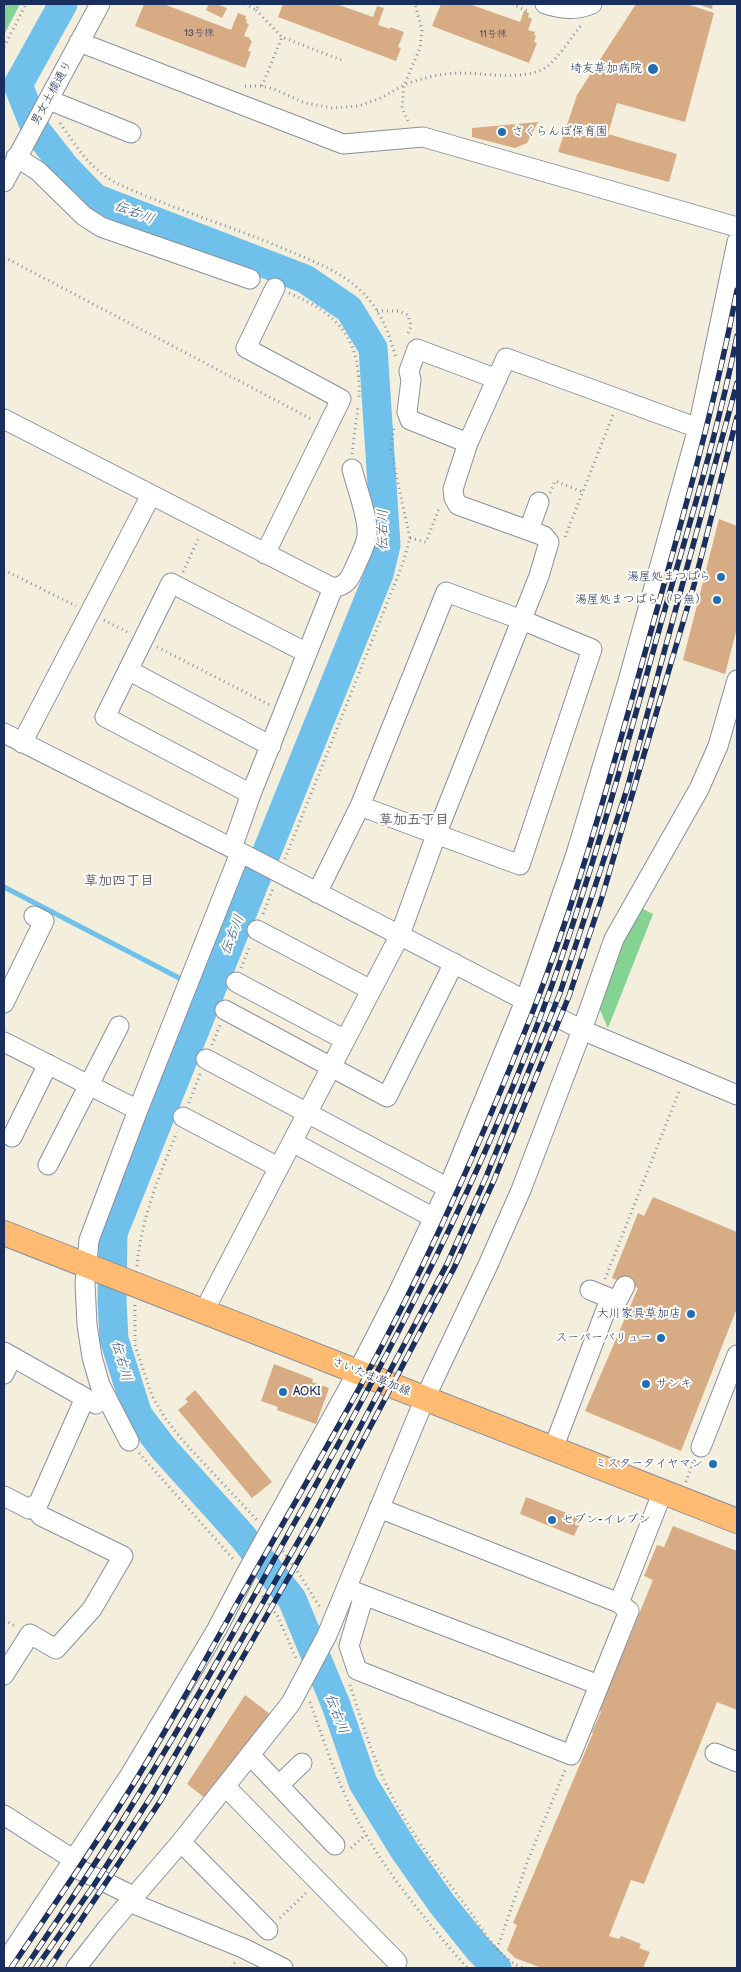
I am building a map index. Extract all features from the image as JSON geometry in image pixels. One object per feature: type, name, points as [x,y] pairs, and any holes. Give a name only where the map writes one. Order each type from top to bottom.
[{"type":"main road","name":"さいたま草加線","points":[[4,1233],[737,1521]]},
{"type":"street","name":"男女土橋通り","points":[[4,182],[19,151],[49,100],[100,4]]},
{"type":"street","points":[[545,4],[576,9],[592,4]]},
{"type":"street","points":[[79,42],[343,144],[424,137],[737,227]]},
{"type":"street","points":[[49,100],[131,133]]},
{"type":"street","points":[[19,151],[84,216],[101,227],[250,279]]},
{"type":"street","points":[[4,1962],[130,1776],[217,1629],[247,1573],[272,1541],[448,1188],[525,1001],[584,827],[628,681],[698,428],[737,242]]},
{"type":"street","points":[[265,554],[341,399],[246,348],[274,288]]},
{"type":"street","points":[[468,443],[410,420],[407,412],[411,380],[409,371],[418,349],[497,379]]},
{"type":"street","points":[[204,1311],[400,935],[436,836],[548,550],[549,542],[544,536],[458,505],[454,498],[453,489],[468,443],[506,358],[698,428]]},
{"type":"street","points":[[4,420],[333,588],[343,586],[349,580],[364,547],[367,534],[352,470]]},
{"type":"street","points":[[22,743],[151,495]]},
{"type":"street","points":[[529,530],[544,500]]},
{"type":"street","points":[[251,794],[105,717],[171,583],[307,653]]},
{"type":"street","points":[[129,1440],[100,1386],[92,1357],[87,1325],[86,1264],[89,1240],[239,852],[251,794],[333,588]]},
{"type":"street","points":[[318,893],[360,806],[446,592],[522,620],[592,649],[520,865],[436,836],[360,806]]},
{"type":"street","points":[[128,670],[271,746]]},
{"type":"street","points":[[380,1508],[619,1603],[629,1610],[572,1755],[357,1670],[350,1646],[356,1592],[380,1508],[424,1398],[488,1265],[520,1190],[582,1030],[614,939],[700,789],[718,746],[737,680]]},
{"type":"street","points":[[4,734],[239,852],[582,1030],[685,1075],[737,1095]]},
{"type":"street","points":[[4,1003],[44,921],[34,916]]},
{"type":"street","points":[[257,930],[371,990]]},
{"type":"street","points":[[225,1010],[387,1098],[454,963]]},
{"type":"street","points":[[236,982],[345,1040]]},
{"type":"street","points":[[48,1165],[119,1026]]},
{"type":"street","points":[[4,1042],[138,1110]]},
{"type":"street","points":[[206,1059],[448,1188]]},
{"type":"street","points":[[12,1137],[48,1064]]},
{"type":"street","points":[[183,1117],[278,1167]]},
{"type":"street","points":[[292,1142],[434,1218]]},
{"type":"street","points":[[553,1448],[600,1294],[618,1302],[625,1286]]},
{"type":"street","points":[[4,1374],[8,1354],[115,1414]]},
{"type":"street","points":[[701,1447],[737,1355]]},
{"type":"street","points":[[4,1496],[29,1509],[39,1502],[85,1398]]},
{"type":"street","points":[[619,1603],[663,1492]]},
{"type":"street","points":[[4,1675],[30,1634],[56,1649],[92,1609],[123,1556],[42,1516],[34,1506]]},
{"type":"street","points":[[76,1968],[181,1842],[291,1703],[329,1630],[356,1592]]},
{"type":"street","points":[[356,1592],[600,1685]]},
{"type":"street","points":[[715,1754],[737,1762]]},
{"type":"street","points":[[250,1755],[336,1845]]},
{"type":"street","points":[[279,1786],[302,1763]]},
{"type":"street","points":[[225,1786],[397,1962]]},
{"type":"street","points":[[4,1815],[72,1862],[132,1900],[243,1948],[275,1967]]},
{"type":"street","points":[[181,1842],[268,1930]]},
{"type":"path","points":[[4,47],[26,4]]},
{"type":"path","points":[[245,4],[256,10],[282,37],[341,60]]},
{"type":"path","points":[[256,10],[260,4]]},
{"type":"path","points":[[408,122],[402,108],[404,85],[420,48],[422,30],[415,4]]},
{"type":"path","points":[[282,37],[262,86],[274,89],[305,103],[333,108],[359,106],[381,98],[414,81],[459,73],[493,75],[536,73],[549,65],[584,21]]},
{"type":"path","points":[[4,257],[327,427]]},
{"type":"path","points":[[274,288],[312,304],[327,313],[340,326],[350,343],[360,381],[352,450],[352,470]]},
{"type":"path","points":[[377,311],[398,311],[408,315],[412,326],[405,340],[406,344],[418,349]]},
{"type":"path","points":[[548,550],[559,554],[619,398]]},
{"type":"path","points":[[544,500],[555,481],[583,492]]},
{"type":"path","points":[[410,538],[426,542],[438,509],[444,502],[454,498]]},
{"type":"path","points":[[176,586],[206,523]]},
{"type":"path","points":[[600,1294],[685,1075]]},
{"type":"path","points":[[129,1440],[149,1466],[247,1573],[276,1615],[304,1679],[333,1768],[365,1834],[391,1875],[467,1968]]},
{"type":"path","points":[[686,1482],[698,1448],[701,1447]]},
{"type":"path","points":[[272,1541],[300,1575],[329,1630]]},
{"type":"path","points":[[348,1678],[367,1741],[382,1777],[403,1816],[426,1853],[497,1950],[516,1966],[523,1968]]},
{"type":"path","points":[[497,1950],[528,1860],[572,1755]]},
{"type":"green space","points":[[4,4],[20,4],[4,35]]},
{"type":"green space","points":[[641,908],[653,914],[608,1028],[598,1006],[621,942]]},
{"type":"building","points":[[144,4],[166,4],[231,30],[238,13],[246,16],[246,23],[249,24],[244,36],[252,41],[248,51],[251,52],[245,68],[135,26]]},
{"type":"building","points":[[209,4],[216,4],[227,8],[222,18],[206,10]]},
{"type":"building","points":[[283,4],[336,4],[373,17],[377,6],[384,8],[378,25],[404,32],[398,47],[401,48],[396,61],[278,17]]},
{"type":"building","points":[[441,4],[469,4],[520,22],[524,11],[529,13],[528,17],[532,19],[528,30],[535,32],[534,42],[537,43],[529,63],[432,26]]},
{"type":"building","points":[[636,4],[687,4],[714,13],[685,122],[617,103],[608,134],[677,154],[669,182],[558,152],[577,95]]},
{"type":"building","points":[[697,4],[713,4],[712,9]]},
{"type":"building","name":"さくらんぼ保育園","points":[[538,122],[527,143],[515,148],[472,137],[472,128]]},
{"type":"building","name":"湯屋処まつばら","points":[[719,519],[737,526],[737,628],[725,674],[683,660]]},
{"type":"building","points":[[653,1197],[737,1232],[737,1308],[681,1451],[585,1411],[638,1288],[612,1278],[638,1213],[644,1216]]},
{"type":"building","points":[[274,1364],[313,1379],[312,1382],[329,1388],[316,1424],[277,1410],[278,1407],[261,1401]]},
{"type":"building","points":[[195,1390],[272,1482],[252,1498],[178,1410],[188,1402],[185,1399]]},
{"type":"building","points":[[526,1497],[582,1519],[574,1536],[520,1514]]},
{"type":"building","points":[[673,1526],[737,1551],[737,1710],[717,1702],[644,1884],[631,1880],[609,1936],[619,1939],[621,1936],[641,1944],[639,1948],[650,1952],[643,1968],[542,1968],[515,1958],[507,1950],[517,1925],[513,1923],[593,1733],[601,1712],[600,1709],[653,1580],[644,1576],[657,1545],[664,1547]]},
{"type":"building","points":[[245,1695],[270,1714],[205,1798],[187,1784]]},
{"type":"waterway","name":"伝右川","points":[[63,4],[18,85],[36,130],[65,167],[95,198],[305,279],[349,309],[373,348],[386,545],[379,574],[113,1233],[112,1301],[114,1339],[138,1415],[163,1448],[243,1537],[292,1599],[336,1705],[363,1783],[404,1850],[442,1904],[479,1950],[497,1968]]},
{"type":"waterway","points":[[4,887],[185,981]]},
{"type":"waterway","points":[[193,985],[210,994]]},
{"type":"railway","points":[[11,1968],[134,1783],[314,1470],[406,1300],[482,1136],[550,967],[594,831],[695,470],[718,380],[737,290]]},
{"type":"railway","points":[[25,1968],[129,1810],[237,1627],[399,1330],[466,1194],[496,1126],[552,985],[596,851],[702,480],[737,336]]},
{"type":"railway","points":[[36,1968],[94,1885],[152,1795],[310,1521],[447,1264],[486,1177],[560,993],[627,789],[737,383]]},
{"type":"railway","points":[[49,1968],[161,1800],[318,1526],[454,1268],[494,1180],[569,996],[602,897],[694,585],[737,417]]},
{"type":"place","name":"埼友草加病院","points":[[653,69]]},
{"type":"place","name":"さくらんぼ保育園","points":[[502,132]]},
{"type":"place","name":"湯屋処まつばら","points":[[721,577]]},
{"type":"place","name":"湯屋処まつばら（Ｐ無）","points":[[717,600]]},
{"type":"place","name":"大川家具草加店","points":[[691,1314]]},
{"type":"place","name":"スーパーバリュー","points":[[661,1338]]},
{"type":"place","name":"サンキ","points":[[646,1384]]},
{"type":"place","name":"AOKI","points":[[283,1392]]},
{"type":"place","name":"ミスタータイヤマン","points":[[713,1464]]},
{"type":"place","name":"セブン-イレブン","points":[[552,1520]]},
{"type":"district","name":"草加五丁目","points":[[414,820]]},
{"type":"district","name":"草加四丁目","points":[[119,881]]}]
